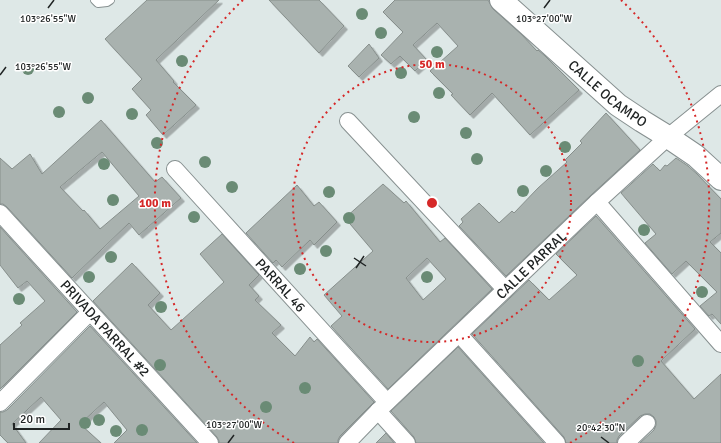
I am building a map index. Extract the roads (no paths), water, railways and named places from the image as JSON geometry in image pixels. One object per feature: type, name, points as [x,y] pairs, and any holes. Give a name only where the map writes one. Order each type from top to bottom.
[{"type":"street","name":"CALLE OCAMPO","points":[[502,0],[618,105],[696,156],[721,179]]},
{"type":"street","name":"CALLE PARRAL","points":[[347,443],[382,406],[597,202],[668,137],[721,94]]},
{"type":"street","points":[[348,122],[505,289]]},
{"type":"street","name":"PARRAL 46","points":[[175,169],[382,406],[407,443]]},
{"type":"street","points":[[597,202],[721,344]]},
{"type":"street","name":"PRIVADA PARRAL #2","points":[[0,213],[210,443]]},
{"type":"street","points":[[0,403],[90,312]]},
{"type":"street","points":[[459,334],[557,443]]},
{"type":"street","points":[[626,443],[647,423]]},
{"type":"lane","points":[[95,0],[98,3],[107,2],[110,0]]}]
